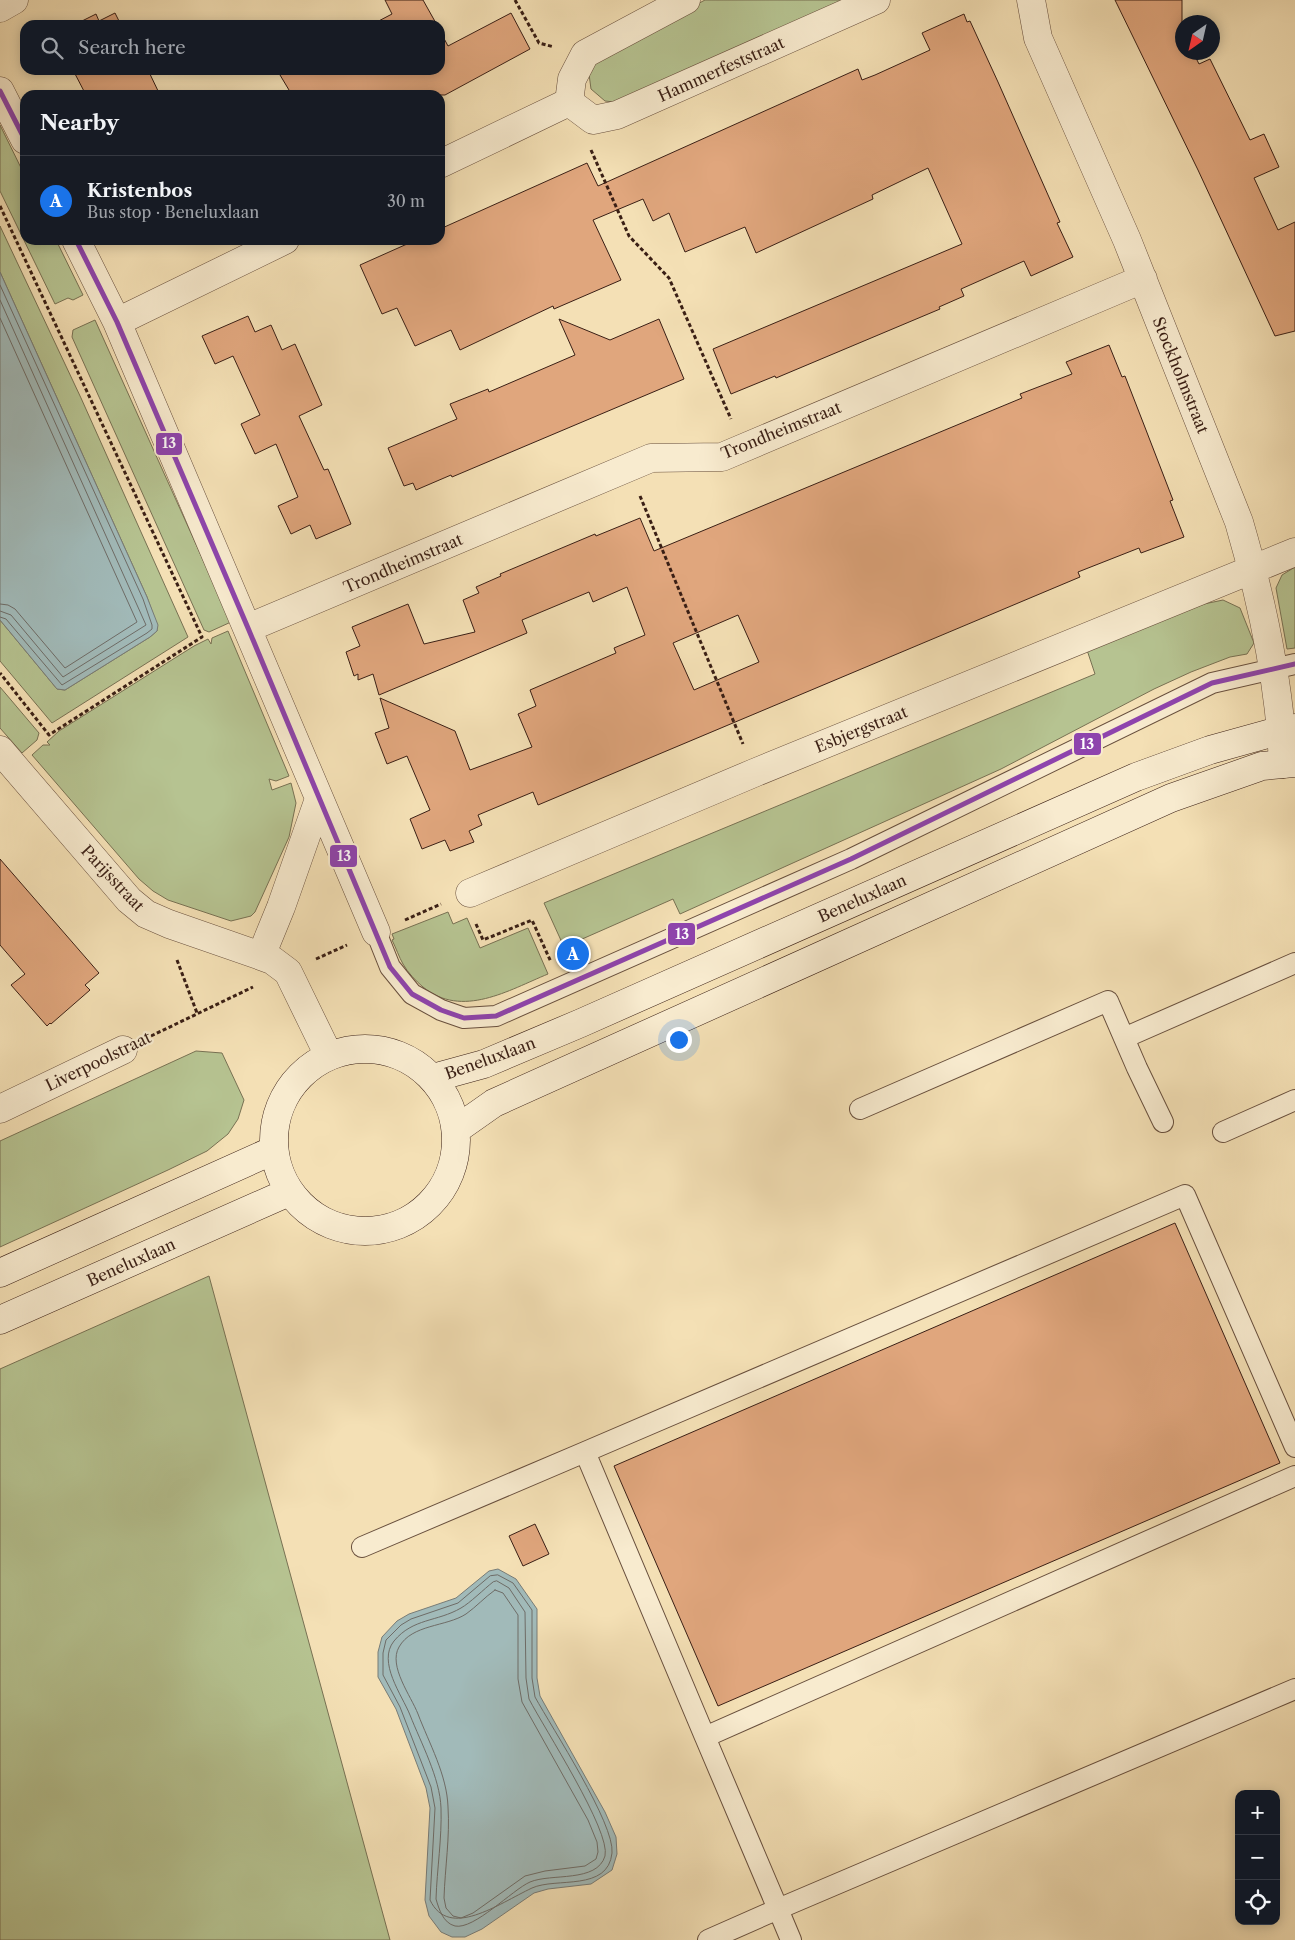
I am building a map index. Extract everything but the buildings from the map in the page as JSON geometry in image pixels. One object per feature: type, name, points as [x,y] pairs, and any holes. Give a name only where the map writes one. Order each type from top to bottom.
[{"type":"street","points":[[0,8],[14,0]]},
{"type":"street","points":[[569,102],[572,79],[585,54],[686,0]]},
{"type":"street","name":"Hammerfeststraat","points":[[593,120],[618,115],[876,0]]},
{"type":"street","name":"Stockholmstraat","points":[[1031,0],[1038,38],[1143,279],[1239,522],[1285,666],[1289,763]]},
{"type":"street","points":[[0,91],[20,130]]},
{"type":"street","points":[[569,102],[593,120]]},
{"type":"street","points":[[445,162],[569,102]]},
{"type":"street","points":[[78,245],[117,322],[376,932]]},
{"type":"street","points":[[117,322],[275,245]]},
{"type":"street","name":"Trondheimstraat","points":[[248,628],[652,458],[722,457],[1143,279]]},
{"type":"street","name":"Esbjergstraat","points":[[472,905],[754,772],[1295,552]]},
{"type":"street","name":"Beneluxlaan","points":[[433,1078],[484,1064],[581,1023],[1136,776],[1210,750],[1288,729]]},
{"type":"street","name":"Parijsstraat","points":[[0,750],[129,900],[146,914],[169,924],[272,960],[288,972]]},
{"type":"street","points":[[456,1129],[494,1103],[1171,798],[1262,766],[1289,763]]},
{"type":"street","points":[[261,956],[281,907],[319,799]]},
{"type":"street","points":[[288,972],[329,1056]]},
{"type":"street","points":[[356,1049],[376,1050],[394,1053],[422,1069],[433,1078],[441,1088],[456,1129],[454,1165],[440,1194],[424,1211],[396,1227],[377,1232],[345,1230],[314,1216],[289,1192],[274,1150],[276,1118],[288,1091],[318,1062],[329,1056],[356,1049]]},
{"type":"street","name":"Liverpoolstraat","points":[[0,1109],[123,1050]]},
{"type":"street","points":[[0,1273],[274,1150]]},
{"type":"street","name":"Beneluxlaan","points":[[0,1320],[289,1192]]},
{"type":"lane","points":[[376,932],[390,968],[412,994],[441,1010],[464,1018],[496,1016],[851,858],[1212,683],[1285,666]]},
{"type":"lane","points":[[1124,1038],[1295,963]]},
{"type":"lane","points":[[860,1109],[1108,1002],[1164,1122]]},
{"type":"lane","points":[[1223,1132],[1295,1100]]},
{"type":"lane","points":[[362,1548],[1185,1195],[1295,1447]]},
{"type":"lane","points":[[585,1452],[791,1940]]},
{"type":"lane","points":[[705,1737],[1295,1476]]},
{"type":"lane","points":[[708,1940],[1295,1689]]},
{"type":"path","points":[[515,0],[539,43],[585,54]]},
{"type":"path","points":[[593,120],[590,147],[629,236],[669,278],[743,448]]},
{"type":"path","points":[[0,206],[202,637],[48,735],[0,673]]},
{"type":"path","points":[[630,467],[636,488],[754,772]]},
{"type":"path","points":[[472,905],[483,940],[532,920],[562,987]]},
{"type":"path","points":[[169,924],[173,948],[197,1014]]},
{"type":"path","name":"Liverpoolstraat","points":[[123,1050],[288,972]]},
{"type":"green space","points":[[705,0],[852,0],[614,102],[605,101],[591,89],[589,74],[597,58]]},
{"type":"green space","points":[[0,125],[20,166],[20,232],[0,191]]},
{"type":"green space","points":[[0,226],[81,398],[188,637],[52,723],[0,661],[0,620],[57,689],[65,690],[150,637],[157,631],[157,625],[147,597],[0,272]]},
{"type":"green space","points":[[26,245],[58,245],[83,295],[73,300],[68,298],[55,304]]},
{"type":"green space","points":[[95,320],[231,622],[209,632],[204,630],[72,337],[73,330]]},
{"type":"green space","points":[[1295,567],[1295,648],[1287,649],[1276,588],[1282,575]]},
{"type":"green space","points":[[1223,600],[1240,608],[1254,643],[1247,654],[1230,657],[1191,672],[1154,689],[1001,769],[680,914],[673,899],[564,947],[544,903],[1095,674],[1087,650],[1204,604]]},
{"type":"green space","points":[[228,631],[289,776],[276,781],[269,779],[272,790],[291,783],[296,803],[289,837],[255,912],[251,916],[231,921],[168,900],[153,891],[139,879],[32,755],[43,745],[50,745],[47,742],[59,731],[194,646],[208,639],[211,644],[212,638]]},
{"type":"green space","points":[[0,687],[39,733],[37,740],[22,753],[0,728]]},
{"type":"green space","points":[[448,912],[453,924],[467,918],[480,948],[528,928],[548,974],[502,994],[486,999],[469,1001],[454,1001],[438,996],[423,987],[407,971],[392,940],[394,939],[392,934]]},
{"type":"green space","points":[[196,1051],[222,1053],[244,1100],[238,1119],[228,1134],[207,1151],[0,1247],[0,1141]]},
{"type":"green space","points":[[209,1276],[390,1940],[0,1940],[0,1369]]},
{"type":"water","points":[[0,272],[158,625],[157,631],[150,637],[65,690],[57,689],[0,620]]},
{"type":"water","points":[[498,1569],[516,1579],[537,1609],[537,1678],[540,1696],[605,1812],[616,1837],[617,1854],[612,1870],[591,1884],[548,1889],[534,1893],[482,1929],[465,1937],[452,1937],[441,1932],[429,1916],[425,1900],[430,1808],[426,1788],[396,1709],[378,1677],[378,1652],[382,1637],[397,1621],[409,1614],[456,1598],[489,1571]]},
{"type":"transit line","name":"13","points":[[0,91],[20,130]]},
{"type":"transit line","name":"13","points":[[78,245],[117,322],[390,967],[412,994],[441,1010],[464,1018],[496,1016],[851,859],[1212,683],[1295,664]]},
{"type":"place","name":"Kristenbos","points":[[573,954]]}]
